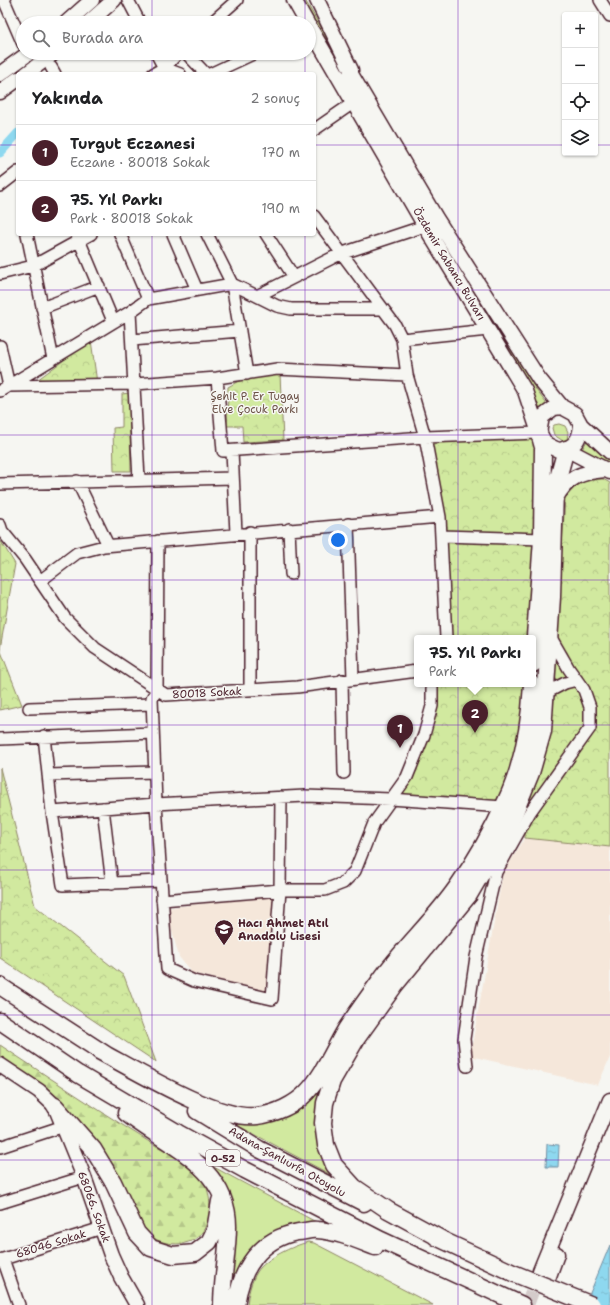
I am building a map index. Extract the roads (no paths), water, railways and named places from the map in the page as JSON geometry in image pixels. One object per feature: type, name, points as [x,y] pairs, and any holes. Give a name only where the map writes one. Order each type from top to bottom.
[{"type":"highway","points":[[445,1241],[388,1210],[354,1187],[334,1166],[326,1145],[323,1123],[325,1103],[332,1081],[357,1038],[394,985],[469,894],[493,854],[515,812],[532,773],[543,731],[546,693],[537,663],[542,539],[543,447],[539,433]]},
{"type":"highway","points":[[537,663],[550,636],[555,500],[556,489],[566,449]]},
{"type":"highway","points":[[99,1051],[161,1084],[220,1112],[239,1116],[256,1116],[273,1113],[292,1105],[307,1092],[322,1072],[347,1028],[382,977],[457,887],[503,807],[518,769],[527,732],[532,687]]},
{"type":"highway","name":"Adana-Şanlıurfa Otoyolu","points":[[0,986],[99,1051],[259,1148],[327,1185],[513,1273],[592,1305]]},
{"type":"highway","name":"O-52","points":[[0,1021],[78,1074],[178,1134],[334,1217],[522,1305]]},
{"type":"highway","points":[[78,1074],[136,1121],[182,1151],[204,1169],[222,1194],[228,1224],[222,1305]]},
{"type":"highway","points":[[55,1106],[93,1148],[113,1182],[137,1233],[151,1248],[173,1255],[195,1253],[209,1242],[215,1230],[222,1194]]},
{"type":"highway","points":[[236,1305],[239,1285],[249,1265],[267,1244],[288,1234],[316,1230],[349,1237],[456,1275]]},
{"type":"main road","points":[[96,16],[114,0]]},
{"type":"main road","name":"Özdemir Sabancı Bulvarı","points":[[294,0],[303,16]]},
{"type":"main road","name":"Özdemir Sabancı Bulvarı","points":[[317,0],[351,70],[351,74],[436,218],[539,379],[562,406],[575,414],[581,425],[610,452]]},
{"type":"main road","points":[[74,16],[91,1]]},
{"type":"main road","name":"Özdemir Sabancı Bulvarı","points":[[316,38],[425,226],[525,391],[539,433],[546,444],[558,450],[566,449],[608,471]]},
{"type":"main road","points":[[0,74],[16,60]]},
{"type":"main road","points":[[29,72],[45,60]]},
{"type":"main road","points":[[0,92],[16,80]]},
{"type":"main road","points":[[539,433],[542,417],[554,408],[562,406]]},
{"type":"main road","points":[[566,449],[577,441],[581,434],[581,425]]},
{"type":"main road","points":[[555,500],[563,486],[576,476],[585,472],[608,471]]},
{"type":"main road","points":[[3,1069],[39,1091],[55,1106]]},
{"type":"main road","points":[[610,1100],[544,1273],[610,1125]]},
{"type":"main road","name":"68066. Sokak","points":[[55,1106],[84,1177],[121,1277],[138,1305]]},
{"type":"street","points":[[4,0],[16,27]]},
{"type":"street","points":[[128,0],[136,16]]},
{"type":"street","points":[[219,16],[237,0]]},
{"type":"street","points":[[600,0],[610,16]]},
{"type":"street","points":[[160,60],[164,68],[175,72]]},
{"type":"street","points":[[157,72],[164,68],[171,60]]},
{"type":"street","points":[[193,60],[204,72]]},
{"type":"street","points":[[214,72],[240,60]]},
{"type":"street","points":[[316,129],[353,103]]},
{"type":"street","points":[[0,186],[16,175]]},
{"type":"street","points":[[316,219],[340,254],[395,325],[402,339],[407,375],[425,437],[440,517],[446,635]]},
{"type":"street","points":[[256,296],[340,254],[425,226]]},
{"type":"street","points":[[27,236],[53,359]]},
{"type":"street","points":[[121,236],[148,299]]},
{"type":"street","points":[[174,236],[197,290]]},
{"type":"street","points":[[208,236],[232,284],[247,374]]},
{"type":"street","points":[[267,236],[294,277]]},
{"type":"street","points":[[0,274],[33,266],[78,237],[113,321]]},
{"type":"street","points":[[4,388],[130,312],[148,299],[232,284],[277,306],[291,308],[383,309]]},
{"type":"street","points":[[42,308],[99,286]]},
{"type":"street","points":[[130,312],[139,479]]},
{"type":"street","points":[[402,339],[488,330]]},
{"type":"street","points":[[132,340],[240,332]]},
{"type":"street","points":[[0,346],[4,388]]},
{"type":"street","points":[[4,388],[135,384],[216,378],[277,369],[407,375]]},
{"type":"street","points":[[216,378],[223,451],[425,437],[539,433]]},
{"type":"street","points":[[232,451],[236,533]]},
{"type":"street","points":[[0,484],[139,479],[233,478]]},
{"type":"street","points":[[77,482],[108,545]]},
{"type":"street","points":[[40,581],[77,553],[108,545],[236,533],[440,517]]},
{"type":"street","points":[[344,774],[348,679],[348,524]]},
{"type":"street","name":"80018 Sokak","points":[[0,525],[2,531],[40,581],[65,618],[95,648],[166,695],[297,687],[414,671]]},
{"type":"street","points":[[289,529],[290,574]]},
{"type":"street","points":[[250,532],[250,690]]},
{"type":"street","points":[[442,536],[542,539]]},
{"type":"street","points":[[158,541],[157,690],[152,698],[152,704],[156,804],[167,969],[194,981],[272,999],[280,890],[281,797]]},
{"type":"street","points":[[468,1066],[464,1039],[466,1024],[476,957],[496,872],[530,812],[590,728],[590,707],[584,690],[569,669],[550,636]]},
{"type":"street","points":[[537,663],[569,669]]},
{"type":"street","points":[[546,693],[565,683],[577,680]]},
{"type":"street","points":[[162,900],[280,890],[325,890],[342,883],[355,871],[374,823],[407,777],[424,735],[432,706],[432,687]]},
{"type":"street","points":[[29,708],[152,704]]},
{"type":"street","points":[[0,739],[44,736],[153,733]]},
{"type":"street","points":[[44,736],[52,812],[63,885],[161,881]]},
{"type":"street","points":[[48,775],[155,772]]},
{"type":"street","points":[[52,812],[281,797],[391,799],[503,807]]},
{"type":"street","points":[[103,808],[112,884]]},
{"type":"street","points":[[0,1147],[64,1126]]},
{"type":"street","points":[[0,1204],[84,1177]]},
{"type":"street","name":"68046 Sokak","points":[[1,1259],[102,1228]]},
{"type":"street","points":[[1,1259],[18,1305]]},
{"type":"water","points":[[547,1144],[559,1145],[558,1167],[546,1167]]},
{"type":"water","points":[[610,1245],[610,1305],[585,1305]]},
{"type":"waterway","points":[[0,153],[16,135]]},
{"type":"tunnel","points":[[527,1305],[539,1273]]},
{"type":"place","name":"75. Yıl Parkı","points":[[475,733]]},
{"type":"place","name":"Turgut Eczanesi","points":[[400,748]]},
{"type":"place","name":"Hacı Ahmet Atıl Anadolu Lisesi","points":[[224,946]]},
{"type":"park label","name":"Şehit P. Er Tugay Elve Çocuk Parkı","points":[[255,402]]}]
